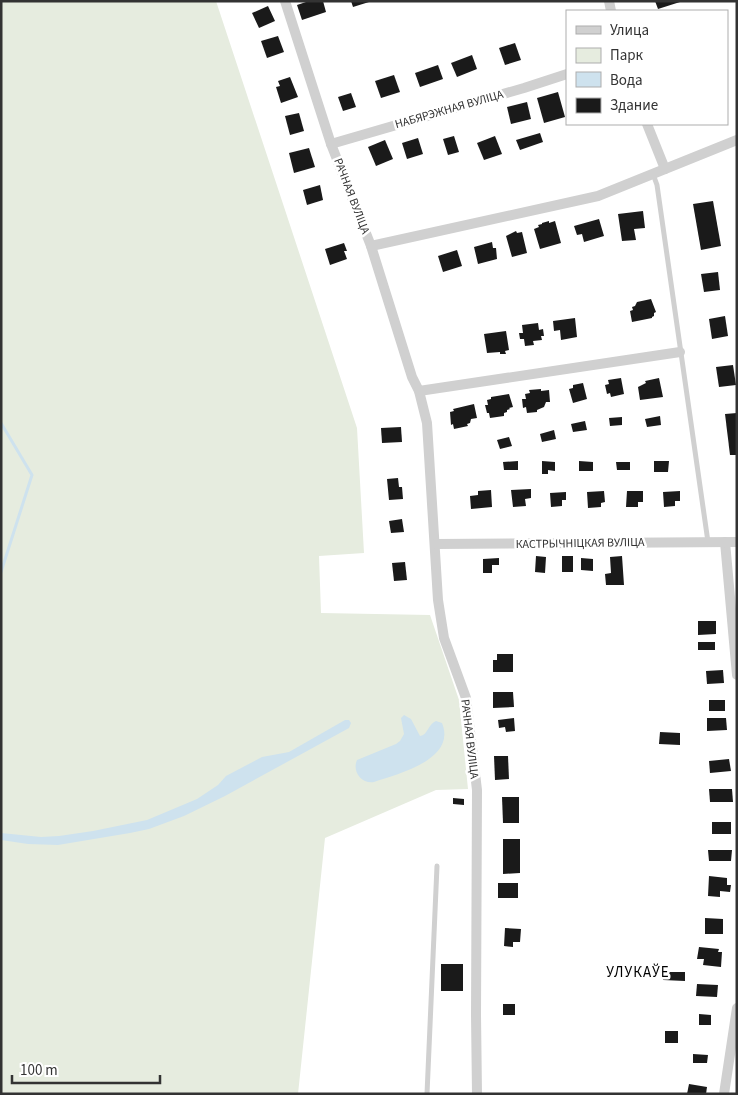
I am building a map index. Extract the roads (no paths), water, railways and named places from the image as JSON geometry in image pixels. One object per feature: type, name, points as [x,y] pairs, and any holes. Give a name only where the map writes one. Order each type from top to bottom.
[{"type":"street","name":"РАЧНАЯ ВУЛІЦА","points":[[285,1],[331,144],[371,246],[412,377],[419,390],[427,423],[438,600],[444,638],[466,698],[477,790],[477,1094]]},
{"type":"street","name":"НАБЯРЭЖНАЯ ВУЛІЦА","points":[[331,144],[566,74]]},
{"type":"street","points":[[647,125],[665,169]]},
{"type":"street","points":[[371,246],[598,196],[737,140]]},
{"type":"street","points":[[419,390],[680,352]]},
{"type":"street","points":[[725,542],[737,675]]},
{"type":"street","name":"КАСТРЫЧНІЦКАЯ ВУЛІЦА","points":[[436,544],[737,542]]},
{"type":"street","points":[[724,1094],[737,1008]]},
{"type":"lane","points":[[653,174],[657,185],[708,542]]},
{"type":"lane","points":[[427,1094],[437,866]]},
{"type":"water","points":[[404,715],[411,719],[420,736],[425,734],[433,722],[442,723],[444,736],[441,747],[433,756],[410,770],[374,782],[365,781],[357,772],[357,760],[400,741],[404,734],[401,718]]},
{"type":"water","points":[[345,720],[349,720],[351,723],[349,728],[225,796],[184,816],[149,829],[58,845],[28,844],[1,840],[1,833],[41,837],[59,836],[147,820],[197,799],[218,785],[226,776],[262,757],[289,752]]},
{"type":"waterway","points":[[1,423],[32,475],[1,572]]},
{"type":"district","name":"УЛУКАЎЕ","points":[[638,972]]}]
